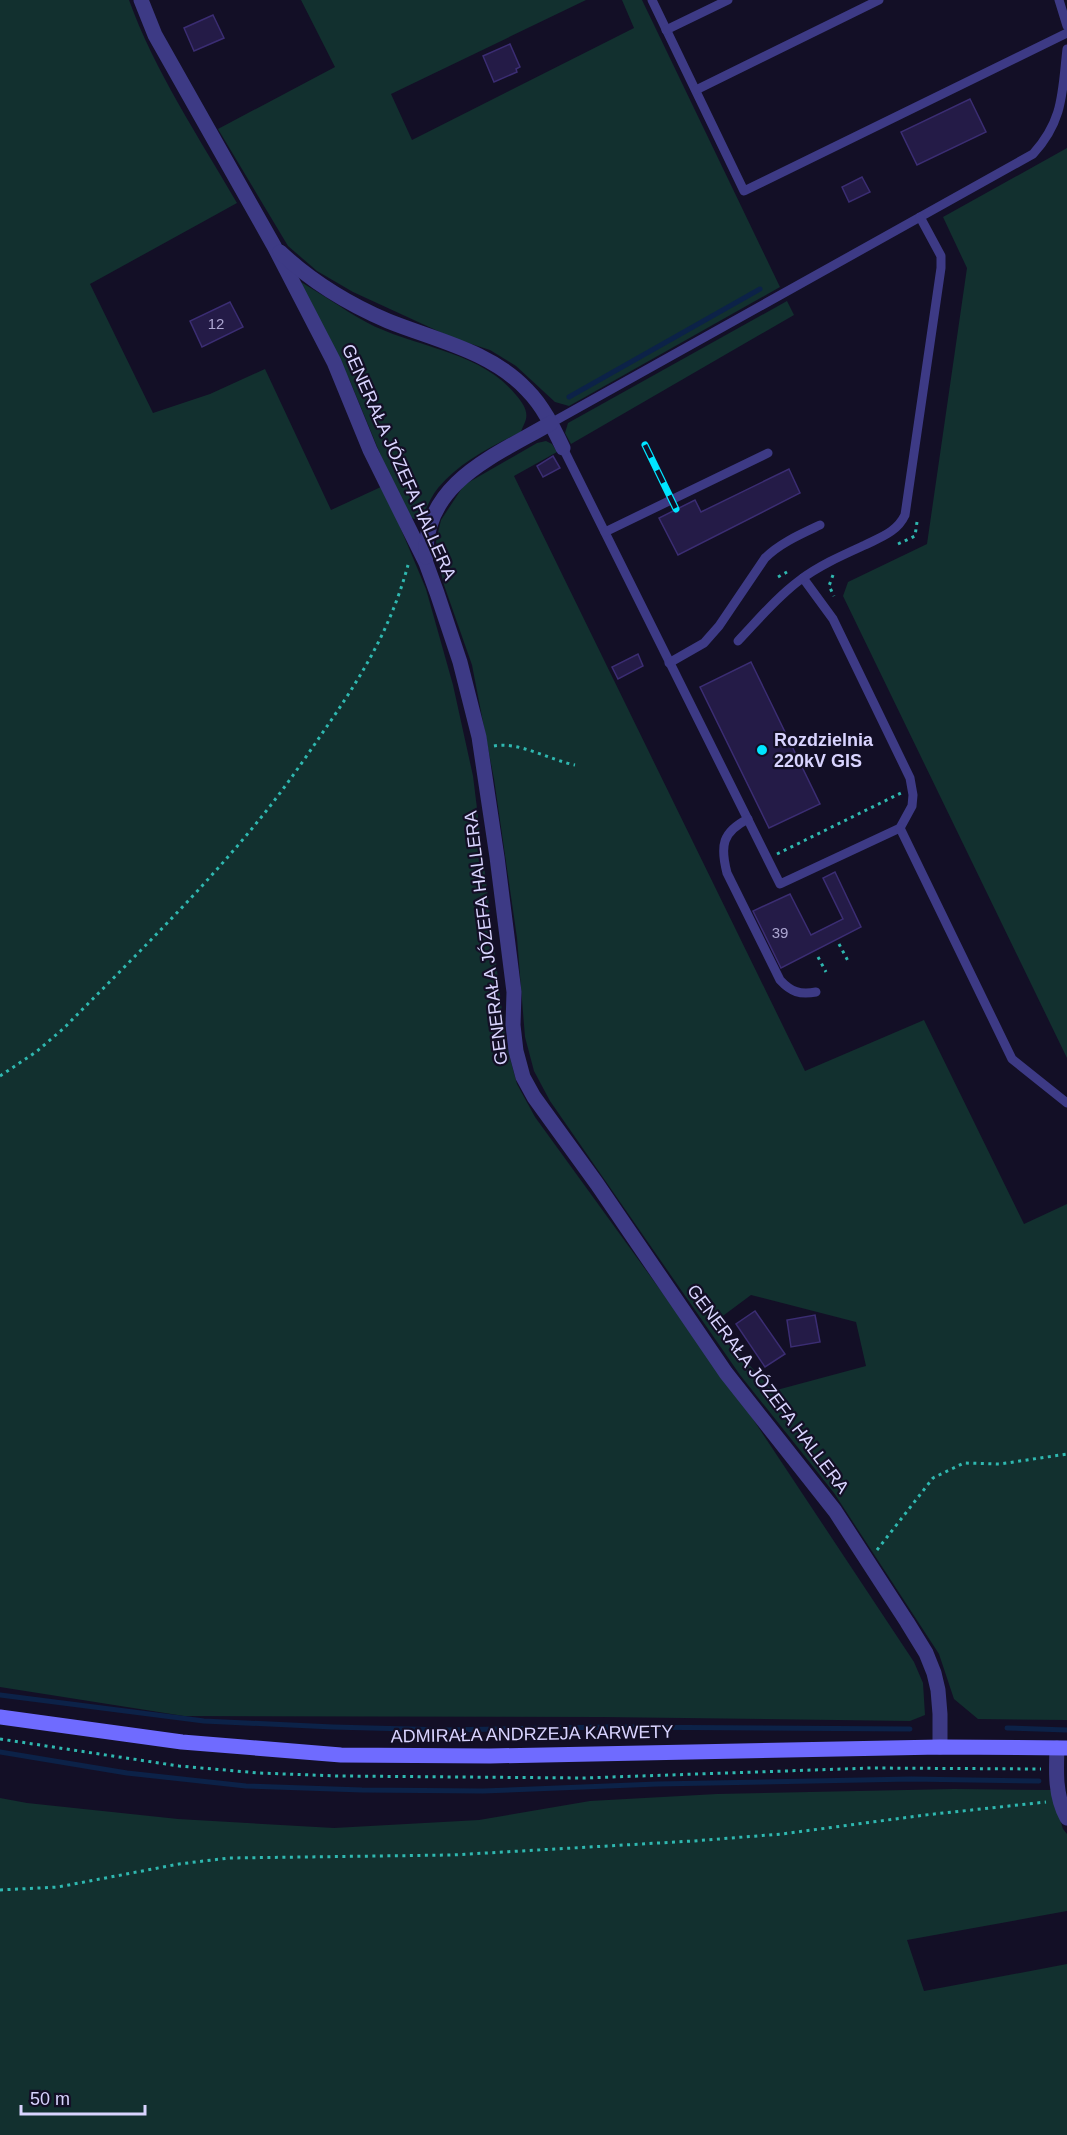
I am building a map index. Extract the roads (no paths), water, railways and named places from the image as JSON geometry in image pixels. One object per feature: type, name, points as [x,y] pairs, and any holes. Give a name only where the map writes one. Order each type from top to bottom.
[{"type":"main road","name":"ADMIRAŁA ANDRZEJA KARWETY","points":[[0,1717],[182,1742],[341,1755],[500,1756],[940,1746],[1062,1748]]},
{"type":"street","name":"GENERAŁA JÓZEFA HALLERA","points":[[141,0],[155,35],[274,246],[333,362],[370,450],[426,563],[460,662],[480,749],[509,945],[514,992],[513,1025],[516,1051],[523,1077],[534,1097],[604,1193],[726,1372],[809,1476],[868,1561],[926,1653],[938,1690],[940,1746]]},
{"type":"street","points":[[274,246],[299,270],[336,295],[387,320],[487,360],[508,373],[540,404],[563,448]]},
{"type":"street","points":[[426,563],[427,529],[447,492],[464,475],[551,423]]},
{"type":"street","points":[[1062,1748],[1057,1788],[1067,1818]]},
{"type":"lane","points":[[652,0],[744,191],[1067,33]]},
{"type":"lane","points":[[666,30],[728,0]]},
{"type":"lane","points":[[696,90],[879,0]]},
{"type":"lane","points":[[1059,0],[1067,26]]},
{"type":"lane","points":[[551,423],[1033,154],[1046,140],[1056,123],[1067,49]]},
{"type":"lane","points":[[738,641],[768,608],[802,578],[891,532],[902,522],[905,515],[940,268],[940,256],[920,218]]},
{"type":"lane","points":[[563,448],[780,884],[900,828],[912,806],[910,777],[833,619],[802,578]]},
{"type":"lane","points":[[605,532],[768,453]]},
{"type":"lane","points":[[669,663],[704,643],[719,626],[772,550],[820,525]]},
{"type":"lane","points":[[748,819],[735,825],[726,836],[723,855],[727,873],[780,980],[789,990],[803,994],[816,992]]},
{"type":"lane","points":[[900,828],[1012,1059],[1067,1103]]},
{"type":"waterway","points":[[569,397],[760,289]]},
{"type":"waterway","points":[[0,1695],[204,1721],[333,1727],[446,1730],[610,1727],[910,1729]]},
{"type":"waterway","points":[[1007,1728],[1067,1730]]},
{"type":"waterway","points":[[0,1752],[127,1773],[246,1786],[362,1790],[483,1791],[657,1784],[911,1779],[1039,1781]]},
{"type":"railway","points":[[645,445],[676,509]]},
{"type":"place","name":"Rozdzielnia 220kV GIS","points":[[762,750]]}]
